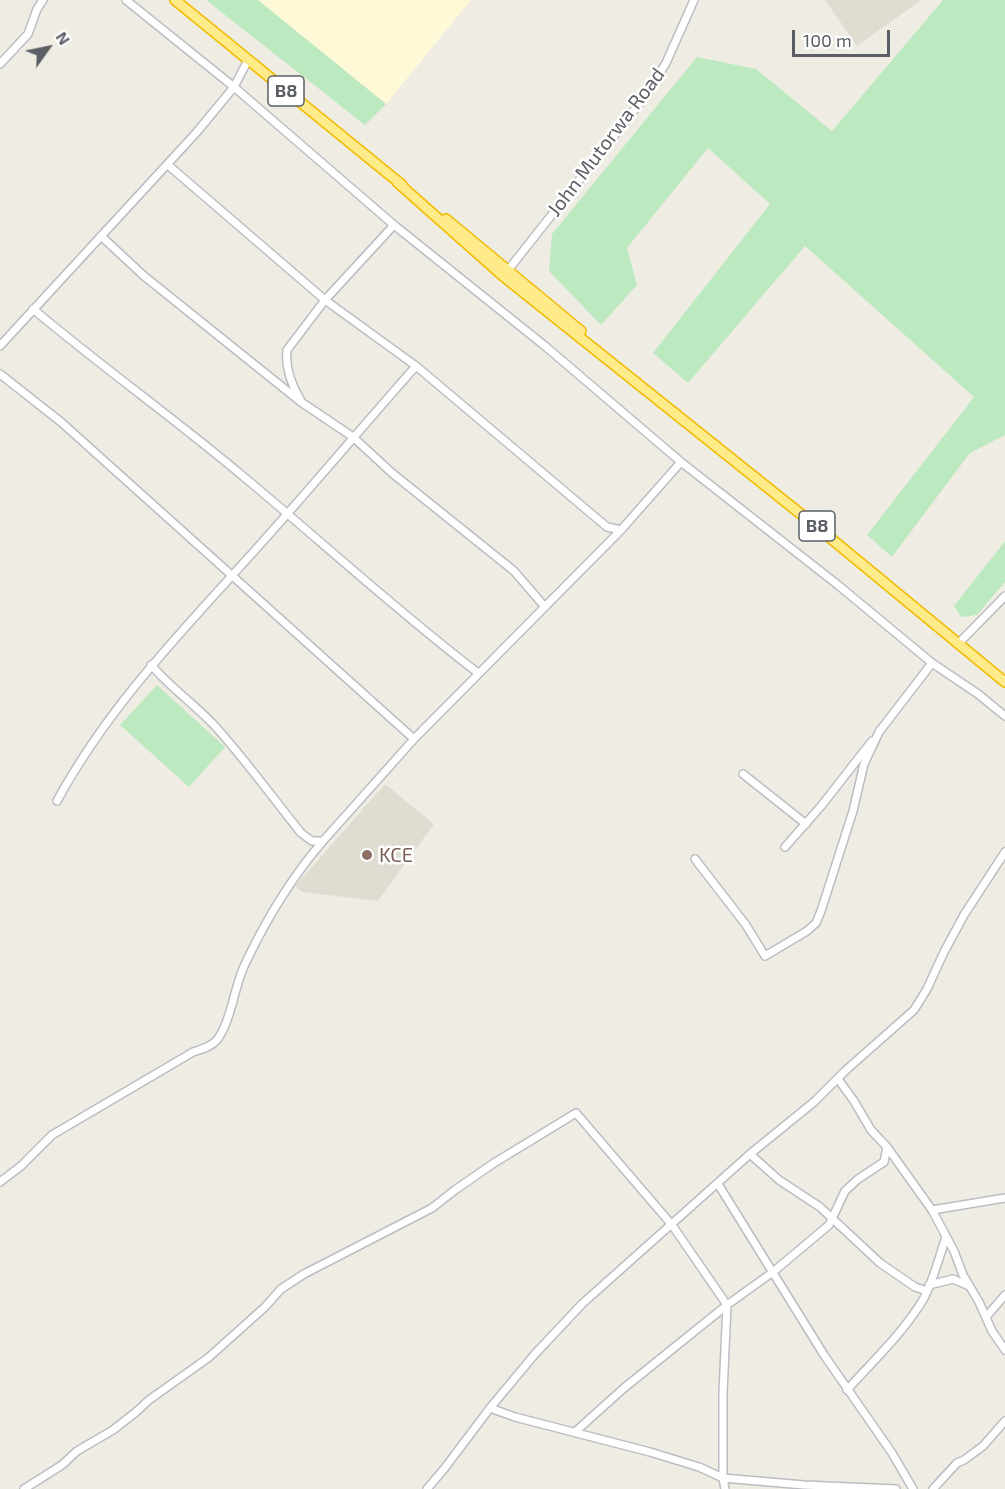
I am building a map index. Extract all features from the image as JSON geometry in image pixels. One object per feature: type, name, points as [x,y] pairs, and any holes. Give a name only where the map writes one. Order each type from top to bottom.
[{"type":"highway","name":"B8","points":[[175,0],[627,374],[818,526],[1005,682]]},
{"type":"street","points":[[0,64],[28,34],[37,9],[43,0]]},
{"type":"street","points":[[126,0],[234,87],[394,225],[545,346],[681,462],[838,585],[932,663],[978,694],[1005,716]]},
{"type":"street","name":"John Mutorwa Road","points":[[506,273],[647,94],[666,63],[694,0]]},
{"type":"street","points":[[0,346],[168,165],[234,87],[248,60]]},
{"type":"street","points":[[168,165],[325,300],[416,366],[607,527],[621,530]]},
{"type":"street","points":[[301,402],[291,384],[286,358],[287,350],[325,300],[394,225]]},
{"type":"street","points":[[101,236],[144,276],[301,402],[353,438],[392,473],[513,571],[544,607]]},
{"type":"street","points":[[33,309],[210,448],[400,611],[478,673]]},
{"type":"street","points":[[57,801],[88,748],[151,665],[416,366]]},
{"type":"street","points":[[0,374],[61,422],[414,739]]},
{"type":"street","points":[[0,1182],[21,1166],[52,1136],[193,1052],[207,1048],[216,1041],[227,1019],[245,962],[278,900],[323,841],[414,739],[621,530],[681,462]]},
{"type":"street","points":[[958,644],[1005,596]]},
{"type":"street","points":[[785,847],[845,778],[932,663]]},
{"type":"street","points":[[151,665],[215,727],[301,833],[312,840],[323,841]]},
{"type":"street","points":[[695,859],[746,926],[765,956],[807,931],[816,923],[821,911],[853,811],[864,764],[880,730]]},
{"type":"street","points":[[743,774],[806,824]]},
{"type":"street","points":[[427,1489],[489,1408],[582,1304],[750,1154],[814,1102],[914,1010],[964,915],[1005,852]]},
{"type":"street","points":[[838,1079],[871,1130],[887,1147],[932,1210],[954,1251],[963,1275],[1005,1350]]},
{"type":"street","points":[[24,1489],[62,1465],[77,1451],[113,1430],[149,1400],[208,1358],[265,1307],[281,1289],[321,1265],[432,1208],[486,1168],[576,1113],[672,1224],[727,1305],[723,1393],[725,1489]]},
{"type":"street","points":[[575,1432],[624,1388],[727,1305],[773,1272],[833,1220],[845,1191],[858,1179],[884,1162],[887,1147]]},
{"type":"street","points":[[750,1154],[778,1180],[820,1207],[880,1263],[915,1287],[928,1288],[953,1280],[969,1286]]},
{"type":"street","points":[[718,1184],[847,1390],[892,1453],[913,1489]]},
{"type":"street","points":[[932,1210],[1005,1198]]},
{"type":"street","points":[[847,1390],[905,1324],[928,1288],[946,1237]]},
{"type":"street","points":[[986,1317],[1005,1295]]},
{"type":"street","points":[[489,1408],[515,1417],[650,1452],[699,1467],[723,1478],[804,1485],[896,1489]]},
{"type":"street","points":[[933,1489],[957,1463],[983,1446],[1005,1421]]},
{"type":"shaded area","points":[[258,0],[471,0],[386,104]]},
{"type":"shaded area","points":[[825,0],[919,0],[920,1],[857,46]]},
{"type":"shaded area","name":"KCE","points":[[385,784],[434,824],[378,901],[302,892],[295,886]]},
{"type":"green space","points":[[206,0],[258,0],[386,104],[365,125]]},
{"type":"green space","points":[[943,0],[1005,0],[1005,435],[970,453],[892,557],[867,535],[974,397],[805,246],[688,383],[653,353],[770,204],[708,148],[627,248],[637,285],[601,325],[549,271],[552,234],[697,57],[756,69],[832,131]]},
{"type":"green space","points":[[1005,541],[1005,582],[977,615],[961,617],[954,606]]},
{"type":"green space","points":[[157,685],[225,747],[189,787],[120,725]]},
{"type":"place","name":"KCE","points":[[367,855]]}]
